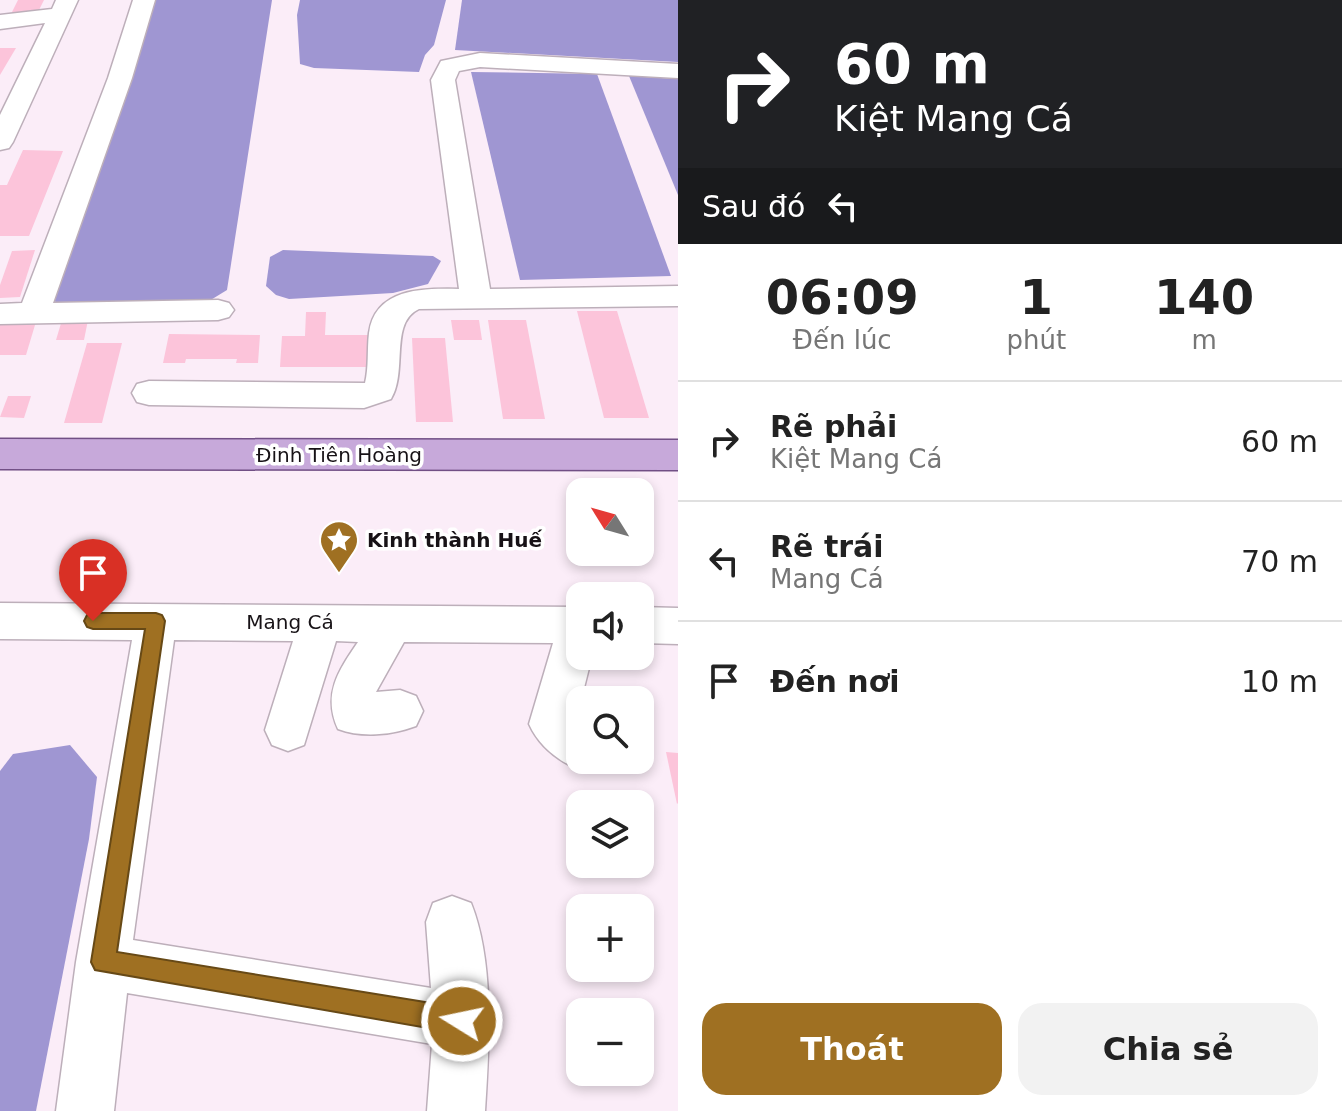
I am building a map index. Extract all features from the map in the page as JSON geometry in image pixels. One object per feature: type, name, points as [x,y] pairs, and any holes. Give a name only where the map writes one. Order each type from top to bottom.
[{"type":"main road","name":"Đinh Tiên Hoàng","points":[[0,454],[678,455]]},
{"type":"street","points":[[34,313],[120,78],[144,0]]},
{"type":"street","points":[[0,22],[64,7]]},
{"type":"street","points":[[0,142],[64,7]]},
{"type":"street","points":[[476,299],[446,116],[443,80],[449,66],[480,60],[678,71]]},
{"type":"street","points":[[149,393],[364,396],[379,391],[385,379],[384,325],[389,313],[397,306],[413,301],[678,296]]},
{"type":"street","points":[[0,314],[218,310]]},
{"type":"street","name":"Mang Cá","points":[[0,621],[566,625]]},
{"type":"street","points":[[85,1111],[103,962],[156,621]]},
{"type":"street","points":[[288,730],[320,622]]},
{"type":"street","points":[[393,623],[354,685],[354,714],[400,711]]},
{"type":"street","points":[[654,625],[678,626]]},
{"type":"street","points":[[566,736],[552,724],[567,670]]},
{"type":"street","points":[[452,922],[462,1021],[456,1111]]},
{"type":"street","points":[[103,962],[462,1021]]},
{"type":"shaded area","points":[[147,0],[272,0],[227,290],[209,301],[56,302],[49,299]]},
{"type":"shaded area","points":[[300,0],[446,0],[434,45],[425,55],[419,72],[314,68],[300,64],[297,15]]},
{"type":"shaded area","points":[[462,0],[678,0],[678,62],[455,50]]},
{"type":"shaded area","points":[[471,72],[597,74],[671,276],[520,280]]},
{"type":"shaded area","points":[[629,76],[678,79],[678,195]]},
{"type":"shaded area","points":[[283,250],[433,256],[441,261],[428,284],[393,293],[289,299],[276,295],[266,286],[270,257]]},
{"type":"shaded area","points":[[70,745],[97,777],[89,839],[36,1111],[0,1111],[0,771],[13,754]]},
{"type":"building","points":[[18,0],[44,0],[38,12],[12,12]]},
{"type":"building","points":[[0,48],[16,48],[0,75]]},
{"type":"building","points":[[23,150],[63,151],[29,236],[0,236],[0,185],[7,185]]},
{"type":"building","points":[[35,250],[20,297],[0,298],[0,285],[12,251]]},
{"type":"building","points":[[577,311],[617,311],[649,418],[604,418]]},
{"type":"building","points":[[306,312],[326,312],[325,335],[370,335],[370,367],[280,367],[282,336],[305,336]]},
{"type":"building","points":[[0,315],[38,315],[26,355],[0,355]]},
{"type":"building","points":[[62,320],[88,320],[84,340],[56,340]]},
{"type":"building","points":[[451,320],[479,320],[482,340],[454,340]]},
{"type":"building","points":[[488,320],[526,320],[545,419],[503,419]]},
{"type":"building","points":[[169,334],[260,335],[258,363],[236,363],[237,359],[186,359],[185,363],[163,363]]},
{"type":"building","points":[[412,338],[445,338],[453,422],[416,422]]},
{"type":"building","points":[[87,343],[122,343],[102,423],[64,423]]},
{"type":"building","points":[[8,396],[31,396],[24,418],[0,417]]},
{"type":"building","points":[[666,752],[678,753],[677,804]]},
{"type":"place","name":"Kinh thành Huế","points":[[339,574]]},
{"type":"route","points":[[93,621],[156,621],[103,962],[462,1021]]}]
